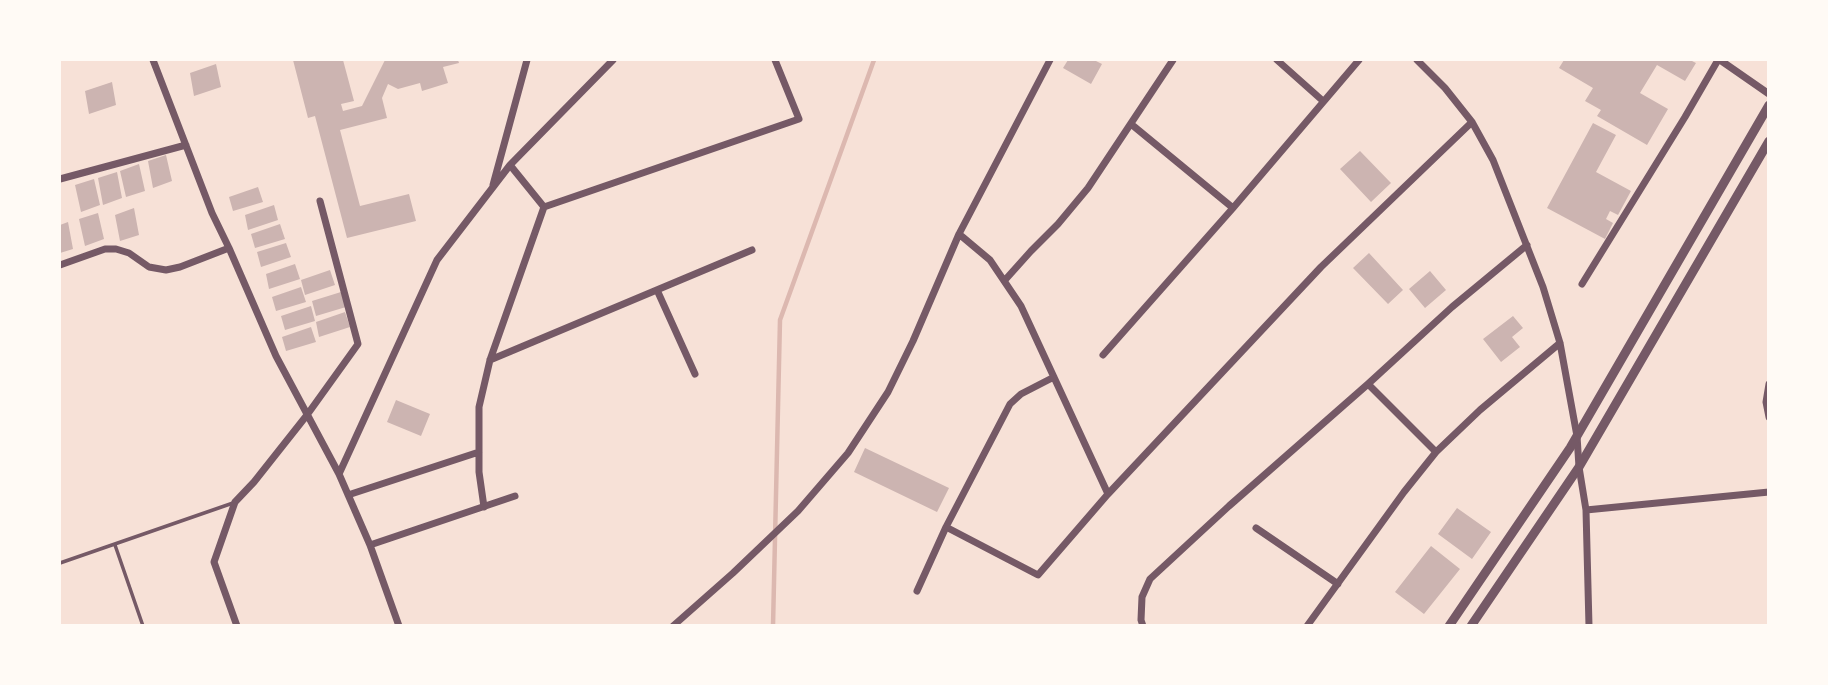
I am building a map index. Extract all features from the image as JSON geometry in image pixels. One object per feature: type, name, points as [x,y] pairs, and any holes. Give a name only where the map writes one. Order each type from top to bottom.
[{"type":"street","points":[[153,60],[212,213],[276,356],[339,474],[370,545],[399,625]]},
{"type":"street","points":[[491,189],[527,60]]},
{"type":"street","points":[[339,474],[437,260],[510,165],[613,60]]},
{"type":"street","points":[[544,207],[799,119],[775,60]]},
{"type":"street","points":[[673,625],[799,511],[848,453],[888,392],[959,234],[1049,60]]},
{"type":"street","points":[[1005,280],[1088,188],[1173,60]]},
{"type":"street","points":[[1277,60],[1323,101]]},
{"type":"street","points":[[1103,355],[1359,60]]},
{"type":"street","points":[[1417,60],[1445,88],[1472,122],[1493,160],[1543,287],[1560,343],[1577,436],[1586,510],[1589,625]]},
{"type":"street","points":[[1582,284],[1719,60],[1769,94]]},
{"type":"street","points":[[1449,625],[1577,436],[1769,105]]},
{"type":"street","points":[[946,527],[1038,575],[1108,494],[1321,267],[1472,122]]},
{"type":"street","points":[[1131,124],[1233,208]]},
{"type":"street","points":[[1471,625],[1580,467],[1769,141]]},
{"type":"street","points":[[60,178],[186,145]]},
{"type":"street","points":[[510,165],[544,207]]},
{"type":"street","points":[[237,625],[214,562],[235,502],[307,415],[358,344],[320,201]]},
{"type":"street","points":[[484,507],[479,472],[480,407],[490,360],[544,207]]},
{"type":"street","points":[[959,234],[990,260],[1021,306],[1108,494]]},
{"type":"street","points":[[1143,625],[1142,597],[1150,579],[1452,307],[1527,245]]},
{"type":"street","points":[[60,265],[105,249],[116,248],[129,253],[149,267],[166,270],[229,248]]},
{"type":"street","points":[[490,360],[752,250]]},
{"type":"street","points":[[657,290],[695,374]]},
{"type":"street","points":[[1307,625],[1436,452],[1480,410],[1560,343]]},
{"type":"street","points":[[917,591],[946,527],[1010,404],[1021,394],[1054,377]]},
{"type":"street","points":[[1368,384],[1436,452]]},
{"type":"street","points":[[1769,384],[1766,402],[1769,418]]},
{"type":"street","points":[[348,495],[479,452]]},
{"type":"street","points":[[1586,510],[1769,492]]},
{"type":"street","points":[[370,545],[514,496]]},
{"type":"street","points":[[1256,528],[1338,584]]},
{"type":"street","points":[[1486,572],[1500,583]]},
{"type":"lane","points":[[60,563],[235,502]]},
{"type":"lane","points":[[115,544],[143,625]]},
{"type":"building","points":[[293,60],[343,60],[354,101],[341,104],[343,111],[362,106],[385,60],[458,60],[459,63],[443,67],[448,83],[422,91],[420,83],[398,89],[388,84],[382,98],[387,118],[340,130],[360,206],[409,194],[416,221],[347,238],[315,116],[308,118]]},
{"type":"building","points":[[1068,60],[1094,60],[1102,64],[1091,84],[1063,68]]},
{"type":"building","points":[[1564,60],[1690,60],[1696,63],[1685,81],[1657,65],[1640,93],[1668,109],[1647,145],[1597,116],[1601,110],[1585,101],[1593,88],[1559,68]]},
{"type":"building","points":[[216,64],[221,87],[194,96],[190,73]]},
{"type":"building","points":[[112,82],[116,105],[89,114],[85,91]]},
{"type":"building","points":[[1593,123],[1616,135],[1596,172],[1631,191],[1618,215],[1610,211],[1606,219],[1613,223],[1605,239],[1547,208]]},
{"type":"building","points":[[1360,151],[1391,183],[1371,202],[1340,169]]},
{"type":"building","points":[[166,155],[172,181],[153,188],[148,161]]},
{"type":"building","points":[[139,164],[145,191],[126,197],[120,171]]},
{"type":"building","points":[[117,172],[122,198],[103,205],[98,178]]},
{"type":"building","points":[[94,179],[100,205],[81,212],[75,185]]},
{"type":"building","points":[[258,187],[263,202],[233,211],[229,197]]},
{"type":"building","points":[[274,205],[278,220],[248,230],[245,215]]},
{"type":"building","points":[[134,208],[139,235],[120,241],[115,215]]},
{"type":"building","points":[[98,213],[104,239],[85,246],[79,219]]},
{"type":"building","points":[[68,222],[73,249],[60,253],[60,225]]},
{"type":"building","points":[[280,224],[285,239],[255,248],[251,234]]},
{"type":"building","points":[[286,243],[291,257],[261,267],[257,252]]},
{"type":"building","points":[[1369,253],[1403,290],[1388,304],[1353,268]]},
{"type":"building","points":[[295,264],[300,279],[269,289],[266,274]]},
{"type":"building","points":[[330,270],[335,285],[305,295],[301,280]]},
{"type":"building","points":[[1430,271],[1446,290],[1425,308],[1409,289]]},
{"type":"building","points":[[301,287],[306,302],[276,311],[272,297]]},
{"type":"building","points":[[341,292],[346,307],[316,316],[312,301]]},
{"type":"building","points":[[311,306],[315,321],[285,330],[281,316]]},
{"type":"building","points":[[345,312],[350,327],[319,337],[316,322]]},
{"type":"building","points":[[1513,316],[1523,328],[1512,337],[1520,347],[1501,362],[1483,339]]},
{"type":"building","points":[[311,327],[316,342],[286,351],[282,337]]},
{"type":"building","points":[[396,400],[430,414],[421,436],[387,422]]},
{"type":"building","points":[[865,448],[949,488],[937,512],[854,472]]},
{"type":"building","points":[[1457,508],[1491,532],[1472,559],[1438,534]]},
{"type":"building","points":[[1431,546],[1460,569],[1424,614],[1395,592]]},
{"type":"waterway","points":[[773,626],[780,320],[874,60]]}]
